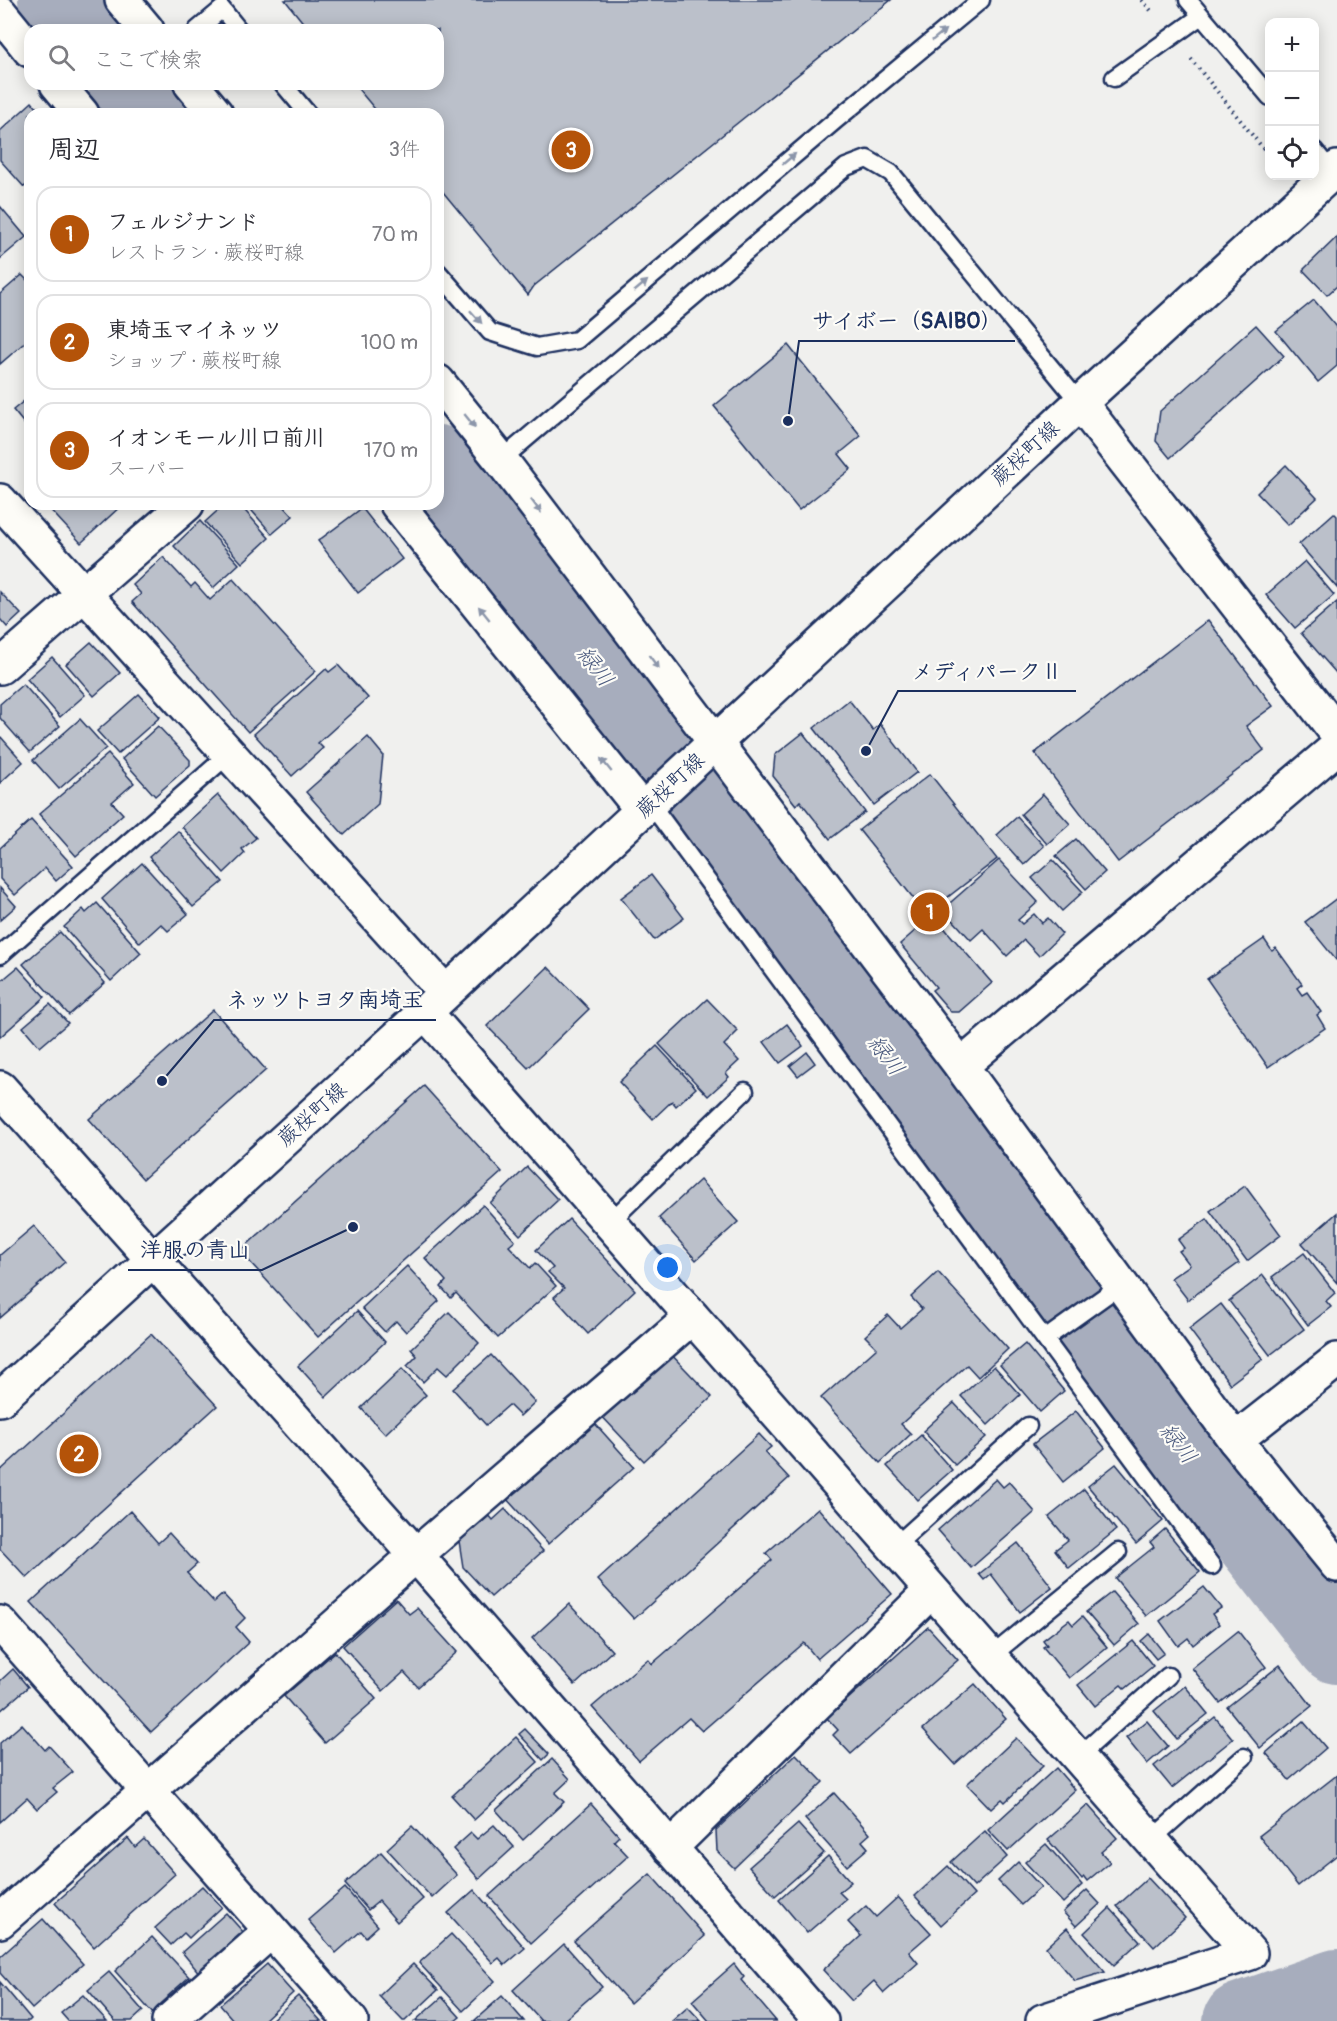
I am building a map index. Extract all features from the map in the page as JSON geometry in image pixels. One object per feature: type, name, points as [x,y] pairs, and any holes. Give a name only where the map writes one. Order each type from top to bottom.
[{"type":"street","points":[[122,0],[142,24]]},
{"type":"street","points":[[0,13],[24,43]]},
{"type":"street","points":[[62,90],[77,108]]},
{"type":"street","points":[[196,90],[211,108]]},
{"type":"street","name":"蕨桜町線","points":[[0,1399],[435,1002],[1080,403],[1328,163]]},
{"type":"street","points":[[444,389],[501,460],[707,750],[961,1066],[1235,1440],[1337,1565]]},
{"type":"street","points":[[1080,403],[1337,733]]},
{"type":"street","points":[[0,501],[229,754],[435,1002],[610,1222],[1250,1953],[1043,2021]]},
{"type":"street","points":[[0,667],[179,510]]},
{"type":"street","points":[[402,510],[649,804]]},
{"type":"street","points":[[961,1066],[1337,747]]},
{"type":"street","points":[[0,1088],[416,1556],[821,2021]]},
{"type":"street","points":[[0,1921],[692,1317]]},
{"type":"street","points":[[1235,1440],[1337,1360]]},
{"type":"street","points":[[670,1848],[931,1591]]},
{"type":"street","points":[[0,1623],[351,2021]]},
{"type":"street","points":[[169,2021],[272,1931]]},
{"type":"lane","points":[[444,279],[490,332],[537,347],[577,340],[981,0]]},
{"type":"lane","points":[[1188,0],[1265,92]]},
{"type":"lane","points":[[202,24],[217,5],[234,24]]},
{"type":"lane","points":[[1114,78],[1201,16]]},
{"type":"lane","points":[[289,90],[303,108]]},
{"type":"lane","points":[[501,460],[837,174],[846,167],[867,159],[891,173],[1080,403]]},
{"type":"lane","points":[[0,955],[229,754]]},
{"type":"lane","points":[[649,804],[1212,1566]]},
{"type":"lane","points":[[610,1222],[745,1091]]},
{"type":"lane","points":[[1045,1339],[1122,1284]]},
{"type":"lane","points":[[894,1547],[1028,1426]]},
{"type":"lane","points":[[990,1657],[1118,1552]]},
{"type":"lane","points":[[1078,1757],[1168,1676]]},
{"type":"lane","points":[[1150,1840],[1244,1757]]},
{"type":"path","points":[[1142,0],[1155,15]]},
{"type":"path","points":[[1190,58],[1265,152]]},
{"type":"building","points":[[285,0],[891,0],[534,286],[528,295],[444,193],[444,108],[374,108],[359,90],[444,90],[444,24],[304,24]]},
{"type":"building","points":[[32,102],[37,108],[25,108]]},
{"type":"building","points":[[24,109],[24,187],[0,160],[0,131]]},
{"type":"building","points":[[0,206],[24,235],[24,239],[0,259]]},
{"type":"building","points":[[1337,237],[1337,286],[1327,295],[1303,270]]},
{"type":"building","points":[[22,275],[24,277],[24,343],[0,364],[0,294]]},
{"type":"building","points":[[1314,300],[1337,327],[1337,366],[1318,382],[1276,331]]},
{"type":"building","points":[[1256,325],[1284,356],[1170,458],[1156,441],[1160,411]]},
{"type":"building","points":[[788,345],[861,436],[839,454],[851,469],[799,510],[714,406]]},
{"type":"building","points":[[24,401],[24,424],[13,410]]},
{"type":"building","points":[[1286,465],[1317,498],[1288,525],[1257,493]]},
{"type":"building","points":[[51,510],[117,510],[81,543]]},
{"type":"building","points":[[218,510],[244,510],[269,538],[242,563],[205,522]]},
{"type":"building","points":[[251,510],[288,510],[293,516],[272,534]]},
{"type":"building","points":[[359,510],[364,510],[402,559],[358,593],[318,541]]},
{"type":"building","points":[[1334,513],[1337,516],[1337,588],[1299,544]]},
{"type":"building","points":[[200,521],[239,564],[213,588],[174,546]]},
{"type":"building","points":[[163,557],[191,587],[195,583],[210,600],[233,579],[316,671],[248,732],[132,602],[141,594],[133,585]]},
{"type":"building","points":[[1305,561],[1334,595],[1295,628],[1266,595]]},
{"type":"building","points":[[0,592],[21,614],[7,627],[0,619]]},
{"type":"building","points":[[1337,602],[1337,674],[1301,633]]},
{"type":"building","points":[[1208,620],[1273,706],[1246,726],[1264,750],[1118,862],[1035,753]]},
{"type":"building","points":[[91,642],[120,673],[94,696],[66,664]]},
{"type":"building","points":[[52,657],[85,695],[60,717],[27,679]]},
{"type":"building","points":[[338,665],[368,698],[318,743],[323,748],[292,776],[254,734],[326,669],[329,672]]},
{"type":"building","points":[[23,684],[60,726],[30,752],[0,718],[0,704]]},
{"type":"building","points":[[139,694],[160,717],[118,754],[97,731]]},
{"type":"building","points":[[849,700],[873,730],[880,724],[917,772],[874,805],[814,728]]},
{"type":"building","points":[[80,719],[106,748],[59,789],[33,760]]},
{"type":"building","points":[[158,726],[190,760],[190,765],[155,796],[122,759]]},
{"type":"building","points":[[803,733],[865,812],[830,839],[800,801],[796,805],[773,776],[775,755]]},
{"type":"building","points":[[0,736],[23,762],[0,783]]},
{"type":"building","points":[[368,737],[383,755],[378,804],[344,835],[306,792]]},
{"type":"building","points":[[108,754],[134,783],[112,802],[123,814],[76,856],[39,814]]},
{"type":"building","points":[[930,774],[997,859],[926,914],[859,830]]},
{"type":"building","points":[[1043,794],[1070,824],[1047,844],[1021,814]]},
{"type":"building","points":[[218,795],[256,838],[242,849],[245,853],[224,873],[182,827]]},
{"type":"building","points":[[1017,817],[1044,846],[1024,865],[997,835]]},
{"type":"building","points":[[31,820],[73,866],[56,881],[45,868],[15,895],[0,879],[0,848]]},
{"type":"building","points":[[178,831],[223,882],[193,907],[149,857]]},
{"type":"building","points":[[1076,839],[1105,872],[1086,889],[1056,856]]},
{"type":"building","points":[[999,860],[1038,902],[1018,920],[1022,924],[1034,914],[1042,923],[1048,918],[1062,934],[1039,956],[1024,940],[1007,956],[983,929],[971,940],[943,909]]},
{"type":"building","points":[[1053,860],[1083,892],[1062,911],[1032,878]]},
{"type":"building","points":[[142,863],[188,914],[168,931],[161,924],[140,943],[102,899]]},
{"type":"building","points":[[651,875],[684,918],[654,940],[621,898]]},
{"type":"building","points":[[0,888],[16,906],[0,920]]},
{"type":"building","points":[[1337,898],[1337,959],[1336,960],[1305,922]]},
{"type":"building","points":[[97,903],[141,953],[111,981],[64,927],[83,909],[86,913]]},
{"type":"building","points":[[933,915],[992,983],[959,1012],[951,1012],[932,990],[936,987],[900,944]]},
{"type":"building","points":[[60,932],[105,983],[69,1015],[23,964]]},
{"type":"building","points":[[1264,939],[1272,951],[1276,948],[1302,984],[1297,988],[1302,995],[1307,992],[1321,1012],[1317,1015],[1325,1028],[1268,1067],[1207,979]]},
{"type":"building","points":[[18,967],[45,997],[0,1037],[0,982]]},
{"type":"building","points":[[548,967],[589,1009],[528,1068],[487,1026]]},
{"type":"building","points":[[707,999],[738,1031],[724,1045],[739,1061],[726,1073],[729,1077],[708,1096],[659,1044]]},
{"type":"building","points":[[50,1004],[68,1023],[40,1047],[23,1027]]},
{"type":"building","points":[[213,1010],[266,1070],[143,1179],[89,1119]]},
{"type":"building","points":[[787,1024],[803,1046],[780,1063],[764,1042]]},
{"type":"building","points":[[657,1046],[696,1088],[676,1106],[672,1101],[653,1119],[619,1082]]},
{"type":"building","points":[[807,1052],[815,1063],[798,1076],[790,1066]]},
{"type":"building","points":[[424,1086],[502,1172],[318,1337],[240,1251]]},
{"type":"building","points":[[527,1167],[558,1200],[520,1235],[490,1203]]},
{"type":"building","points":[[700,1180],[738,1222],[696,1260],[659,1218]]},
{"type":"building","points":[[1245,1186],[1281,1235],[1247,1261],[1210,1211]]},
{"type":"building","points":[[483,1205],[515,1241],[509,1246],[530,1268],[535,1263],[556,1286],[498,1338],[456,1293],[451,1298],[441,1287],[446,1281],[425,1258]]},
{"type":"building","points":[[1337,1213],[1337,1283],[1302,1243]]},
{"type":"building","points":[[569,1219],[635,1290],[588,1334],[554,1297],[564,1288],[548,1272],[553,1268],[536,1250]]},
{"type":"building","points":[[1207,1219],[1239,1263],[1188,1300],[1171,1278],[1190,1265],[1179,1251],[1184,1248],[1178,1240]]},
{"type":"building","points":[[34,1226],[65,1262],[0,1318],[0,1255]]},
{"type":"building","points":[[1304,1253],[1335,1293],[1326,1301],[1331,1307],[1308,1325],[1272,1277]]},
{"type":"building","points":[[407,1266],[439,1301],[406,1332],[396,1321],[385,1332],[362,1308]]},
{"type":"building","points":[[938,1272],[1008,1349],[978,1377],[967,1365],[901,1424],[911,1434],[880,1463],[821,1398],[877,1348],[865,1336],[888,1315],[900,1328],[922,1309],[911,1297]]},
{"type":"building","points":[[1263,1275],[1304,1329],[1270,1355],[1229,1301]]},
{"type":"building","points":[[1221,1304],[1263,1359],[1230,1384],[1189,1329]]},
{"type":"building","points":[[357,1311],[385,1342],[326,1397],[298,1366]]},
{"type":"building","points":[[449,1312],[479,1343],[447,1375],[438,1367],[423,1382],[407,1366],[417,1356],[411,1349]]},
{"type":"building","points":[[151,1334],[217,1406],[27,1578],[0,1549],[0,1471]]},
{"type":"building","points":[[1025,1344],[1064,1391],[1040,1412],[1000,1365]]},
{"type":"building","points":[[665,1348],[712,1397],[644,1461],[598,1412]]},
{"type":"building","points":[[491,1355],[535,1402],[520,1416],[509,1405],[486,1425],[453,1389]]},
{"type":"building","points":[[994,1366],[1020,1395],[988,1425],[961,1396]]},
{"type":"building","points":[[402,1369],[426,1395],[385,1434],[361,1408]]},
{"type":"building","points":[[954,1403],[986,1437],[955,1465],[923,1431]]},
{"type":"building","points":[[1076,1411],[1105,1448],[1063,1482],[1033,1444]]},
{"type":"building","points":[[590,1418],[634,1467],[548,1544],[504,1496]]},
{"type":"building","points":[[759,1434],[771,1447],[765,1452],[789,1478],[634,1619],[598,1580]]},
{"type":"building","points":[[921,1435],[952,1470],[918,1500],[887,1466]]},
{"type":"building","points":[[1116,1464],[1163,1521],[1136,1544],[1088,1486]]},
{"type":"building","points":[[996,1479],[1003,1487],[1009,1482],[1035,1512],[971,1568],[938,1530]]},
{"type":"building","points":[[1084,1489],[1116,1530],[1069,1568],[1055,1550],[1068,1540],[1049,1517]]},
{"type":"building","points":[[818,1508],[892,1594],[817,1659],[804,1643],[702,1731],[689,1718],[639,1761],[592,1707],[648,1659],[652,1664],[772,1560],[766,1553]]},
{"type":"building","points":[[505,1509],[543,1551],[491,1597],[463,1567],[459,1541],[488,1514],[493,1520]]},
{"type":"building","points":[[130,1511],[158,1543],[169,1533],[197,1564],[187,1573],[214,1602],[223,1594],[245,1618],[236,1627],[249,1642],[151,1732],[31,1602]]},
{"type":"building","points":[[1165,1529],[1200,1572],[1146,1616],[1115,1578],[1154,1547],[1150,1542]]},
{"type":"building","points":[[1018,1543],[1052,1587],[1020,1612],[991,1574],[984,1580],[979,1574]]},
{"type":"building","points":[[1204,1587],[1221,1608],[1212,1614],[1219,1624],[1193,1645],[1188,1638],[1178,1646],[1160,1621]]},
{"type":"building","points":[[1112,1592],[1139,1624],[1114,1645],[1086,1612]]},
{"type":"building","points":[[396,1599],[409,1614],[417,1608],[457,1652],[418,1687],[404,1672],[383,1691],[343,1646]]},
{"type":"building","points":[[569,1604],[612,1651],[575,1685],[532,1638]]},
{"type":"building","points":[[1082,1617],[1107,1647],[1069,1678],[1043,1647],[1047,1645],[1043,1640],[1069,1620],[1073,1625]]},
{"type":"building","points":[[928,1627],[958,1660],[851,1754],[833,1735],[838,1730],[827,1718]]},
{"type":"building","points":[[1238,1631],[1266,1667],[1220,1703],[1192,1668]]},
{"type":"building","points":[[1149,1634],[1164,1653],[1156,1659],[1141,1641]]},
{"type":"building","points":[[1133,1641],[1153,1666],[1125,1689],[1121,1685],[1095,1706],[1078,1685]]},
{"type":"building","points":[[335,1652],[376,1699],[325,1743],[284,1696]]},
{"type":"building","points":[[1280,1665],[1312,1706],[1260,1748],[1227,1707]]},
{"type":"building","points":[[13,1669],[28,1687],[0,1711],[0,1681]]},
{"type":"building","points":[[975,1684],[1006,1719],[955,1764],[923,1729]]},
{"type":"building","points":[[1185,1686],[1208,1714],[1177,1739],[1154,1711]]},
{"type":"building","points":[[1215,1717],[1233,1739],[1172,1788],[1154,1766]]},
{"type":"building","points":[[1147,1721],[1168,1746],[1147,1764],[1126,1738]]},
{"type":"building","points":[[1303,1721],[1326,1748],[1289,1780],[1266,1753]]},
{"type":"building","points":[[22,1724],[45,1750],[49,1746],[73,1772],[53,1788],[57,1792],[37,1809],[27,1798],[0,1822],[0,1743]]},
{"type":"building","points":[[525,1729],[549,1754],[543,1760],[519,1734]]},
{"type":"building","points":[[516,1737],[538,1762],[474,1820],[452,1796]]},
{"type":"building","points":[[1016,1738],[1043,1766],[1005,1802],[1002,1799],[991,1809],[967,1784]]},
{"type":"building","points":[[796,1754],[823,1782],[734,1868],[717,1851],[716,1830]]},
{"type":"building","points":[[552,1759],[570,1779],[555,1793],[564,1802],[523,1840],[496,1810]]},
{"type":"building","points":[[1056,1768],[1075,1790],[1008,1851],[988,1830]]},
{"type":"building","points":[[1337,1775],[1337,1855],[1298,1886],[1259,1836]]},
{"type":"building","points":[[834,1793],[870,1834],[862,1841],[868,1848],[847,1866],[805,1819]]},
{"type":"building","points":[[591,1804],[619,1836],[614,1841],[628,1856],[531,1943],[489,1896]]},
{"type":"building","points":[[1088,1805],[1117,1838],[1101,1852],[1110,1862],[1087,1881],[1084,1877],[1082,1879],[1048,1840]]},
{"type":"building","points":[[798,1824],[824,1853],[775,1896],[749,1867]]},
{"type":"building","points":[[494,1825],[514,1847],[479,1879],[453,1849],[471,1833],[477,1839]]},
{"type":"building","points":[[412,1826],[457,1875],[432,1898],[387,1849]]},
{"type":"building","points":[[985,1831],[1007,1857],[974,1887],[951,1862]]},
{"type":"building","points":[[128,1838],[135,1847],[144,1839],[175,1874],[94,1947],[55,1903]]},
{"type":"building","points":[[1046,1844],[1082,1885],[1063,1903],[1025,1862]]},
{"type":"building","points":[[381,1852],[423,1899],[397,1922],[379,1901],[368,1910],[345,1884]]},
{"type":"building","points":[[828,1856],[851,1882],[839,1892],[846,1899],[807,1933],[779,1900]]},
{"type":"building","points":[[1018,1862],[1041,1887],[1021,1905],[998,1881]]},
{"type":"building","points":[[948,1866],[974,1895],[941,1925],[915,1896]]},
{"type":"building","points":[[650,1874],[705,1936],[630,2003],[574,1941]]},
{"type":"building","points":[[1148,1878],[1185,1918],[1154,1947],[1117,1906]]},
{"type":"building","points":[[202,1886],[222,1907],[189,1938],[184,1933],[171,1945],[155,1928]]},
{"type":"building","points":[[345,1888],[378,1926],[366,1937],[361,1931],[336,1953],[308,1920]]},
{"type":"building","points":[[474,1890],[525,1948],[505,1965],[499,1958],[493,1963],[448,1913]]},
{"type":"building","points":[[1087,1890],[1100,1904],[1076,1926],[1063,1912]]},
{"type":"building","points":[[898,1897],[931,1933],[909,1952],[918,1963],[884,1993],[874,1981],[852,2001],[823,1970],[861,1936],[848,1922],[866,1906],[876,1917]]},
{"type":"building","points":[[1110,1908],[1140,1941],[1114,1965],[1084,1933]]},
{"type":"building","points":[[226,1913],[245,1934],[200,1974],[182,1952]]},
{"type":"building","points":[[43,1919],[83,1964],[32,2009],[0,1973],[0,1957]]},
{"type":"building","points":[[1067,1928],[1105,1972],[1075,1981],[1046,1947]]},
{"type":"building","points":[[451,1934],[495,1981],[463,2011],[419,1963]]},
{"type":"building","points":[[152,1937],[189,1977],[168,1996],[171,1999],[154,2015],[115,1971]]},
{"type":"building","points":[[564,1944],[602,1987],[563,2021],[541,2021],[513,1990]]},
{"type":"building","points":[[267,1964],[293,1993],[263,2021],[234,2021],[220,2005]]},
{"type":"building","points":[[413,1964],[438,1990],[403,2021],[379,1996]]},
{"type":"building","points":[[734,1964],[744,1977],[741,1980],[776,2021],[709,2021],[692,2001]]},
{"type":"building","points":[[109,1972],[143,2011],[132,2021],[115,2021],[88,1990]]},
{"type":"building","points":[[0,1982],[31,2019],[29,2021],[0,2021]]},
{"type":"building","points":[[83,1995],[107,2021],[68,2021],[61,2013]]},
{"type":"building","points":[[298,1996],[321,2021],[270,2021]]},
{"type":"building","points":[[502,1996],[524,2021],[474,2021]]},
{"type":"building","points":[[442,1997],[460,2017],[455,2021],[415,2021]]},
{"type":"building","points":[[688,2007],[701,2021],[672,2021]]},
{"type":"waterway","name":"緑川","points":[[57,0],[77,24]]},
{"type":"waterway","name":"緑川","points":[[132,90],[147,108]]},
{"type":"waterway","name":"緑川","points":[[444,472],[638,720],[1093,1333],[1337,1645]]},
{"type":"waterway","points":[[1242,2021],[1337,1988]]},
{"type":"place","name":"イオンモール川口前川","points":[[571,150]]},
{"type":"place","name":"サイボー（SAIBO）","points":[[788,421]]},
{"type":"place","name":"メディパークⅡ","points":[[866,751]]},
{"type":"place","name":"フェルジナンド","points":[[930,912]]},
{"type":"place","name":"ネッツトヨタ南埼玉","points":[[162,1081]]},
{"type":"place","name":"洋服の青山","points":[[353,1227]]},
{"type":"place","name":"東埼玉マイネッツ","points":[[79,1454]]}]
